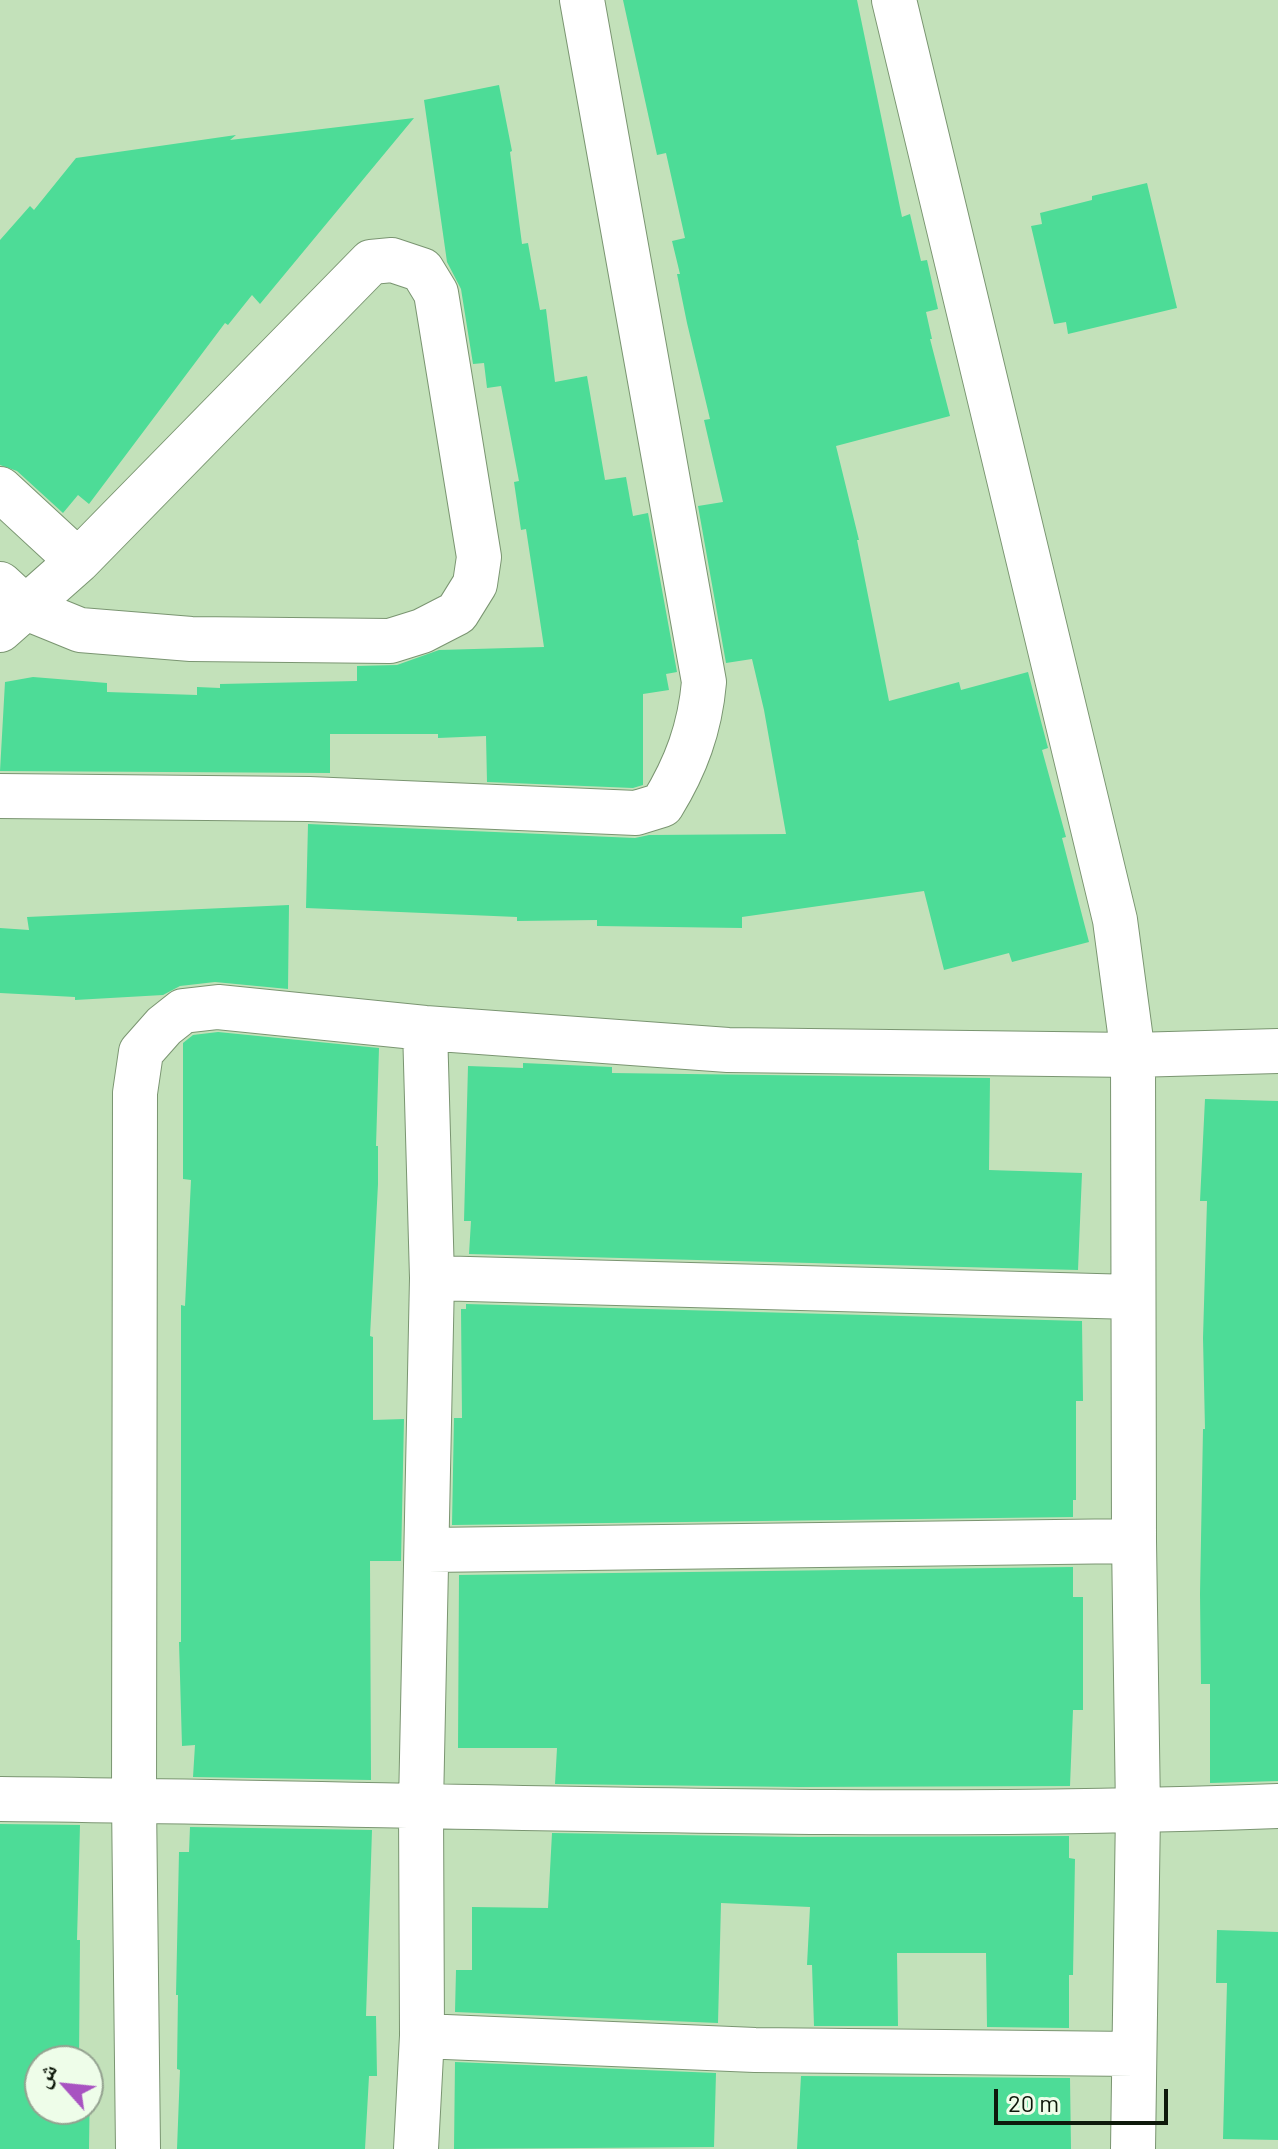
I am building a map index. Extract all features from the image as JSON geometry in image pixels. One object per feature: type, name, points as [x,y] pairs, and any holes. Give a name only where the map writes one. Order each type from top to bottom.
[{"type":"street","points":[[0,796],[309,799],[636,813],[662,805],[694,743],[704,682],[582,0]]},
{"type":"street","points":[[894,0],[1115,920],[1133,1055],[1138,1811],[1133,2149]]},
{"type":"street","points":[[392,260],[422,270],[436,293],[479,557],[475,584],[457,613],[422,631],[390,641],[191,639],[80,630],[9,607],[78,561],[371,262],[392,260]]},
{"type":"street","points":[[0,489],[78,561]]},
{"type":"street","points":[[138,2149],[134,1800],[135,1093],[141,1052],[164,1026],[183,1011],[218,1007],[425,1028],[728,1050],[1133,1055],[1278,1051]]},
{"type":"street","points":[[416,2149],[422,2036],[421,1805],[432,1278],[425,1028]]},
{"type":"street","points":[[432,1278],[1133,1297]]},
{"type":"street","points":[[428,1550],[1134,1541]]},
{"type":"street","points":[[0,1799],[751,1813],[1138,1811],[1278,1806]]},
{"type":"street","points":[[422,2036],[755,2050],[1134,2054]]},
{"type":"building","points":[[623,0],[857,0],[902,217],[910,214],[921,261],[927,260],[938,309],[926,312],[950,416],[836,446],[859,540],[889,701],[959,682],[961,690],[1028,672],[1048,748],[1042,750],[1066,837],[1062,838],[1089,942],[1012,962],[1009,953],[944,970],[924,891],[742,917],[742,928],[597,926],[597,920],[517,921],[517,917],[306,908],[308,824],[635,838],[649,835],[786,834],[752,659],[726,663],[698,506],[723,502],[704,420],[710,419],[687,323],[672,241],[685,238],[666,153],[657,155]]},
{"type":"building","points":[[499,85],[512,151],[522,244],[528,243],[540,310],[546,309],[555,382],[587,376],[605,480],[626,477],[633,516],[648,513],[677,672],[666,674],[669,690],[643,694],[643,785],[633,788],[487,782],[486,736],[438,738],[438,734],[330,734],[330,773],[0,771],[5,682],[33,677],[107,683],[107,692],[197,695],[197,687],[220,688],[220,684],[357,681],[357,666],[397,665],[439,650],[544,647],[526,529],[521,530],[514,482],[519,481],[501,386],[487,388],[484,363],[473,364],[461,289],[447,262],[424,100]]},
{"type":"building","points":[[414,118],[260,304],[252,295],[228,325],[225,323],[89,504],[78,495],[63,513],[17,471],[0,465],[0,240],[30,206],[34,210],[76,158],[236,135],[230,140]]},
{"type":"building","points":[[1147,183],[1177,308],[1068,334],[1066,322],[1054,324],[1031,226],[1042,224],[1040,213]]},
{"type":"building","points":[[289,905],[288,989],[215,982],[180,986],[163,995],[75,1000],[75,997],[0,993],[0,928],[29,930],[27,917]]},
{"type":"building","points":[[218,1032],[379,1048],[378,1184],[370,1336],[373,1337],[373,1420],[404,1419],[401,1561],[370,1561],[371,1780],[193,1777],[195,1745],[182,1746],[179,1642],[181,1305],[185,1306],[191,1180],[183,1179],[183,1043],[193,1035]]},
{"type":"building","points":[[523,1063],[612,1067],[612,1073],[990,1078],[989,1170],[1082,1173],[1078,1270],[469,1254],[471,1221],[464,1221],[468,1066],[523,1068]]},
{"type":"building","points":[[1205,1099],[1278,1101],[1278,1781],[1210,1783],[1210,1684],[1201,1684],[1200,1594],[1207,1201],[1200,1201]]},
{"type":"building","points":[[466,1304],[1082,1321],[1083,1401],[1076,1401],[1076,1500],[1073,1500],[1073,1517],[452,1525],[454,1418],[462,1418],[461,1309],[466,1309]]},
{"type":"building","points":[[1073,1567],[1073,1597],[1083,1597],[1083,1710],[1073,1710],[1070,1786],[555,1784],[557,1748],[458,1748],[459,1575]]},
{"type":"building","points":[[0,1824],[80,1825],[77,1940],[80,1940],[79,2045],[24,2045],[24,2125],[89,2125],[89,2149],[0,2149]]},
{"type":"building","points":[[190,1827],[372,1830],[366,2016],[376,2016],[377,2076],[369,2076],[365,2149],[177,2149],[180,2070],[177,2069],[176,1995],[179,1852],[189,1852]]},
{"type":"building","points":[[552,1833],[799,1837],[1069,1836],[1069,1858],[1075,1859],[1069,2028],[987,2027],[986,1953],[897,1953],[898,2026],[814,2026],[812,1965],[807,1965],[810,1907],[721,1903],[718,2023],[455,2012],[456,1970],[472,1970],[472,1907],[548,1908]]},
{"type":"building","points":[[1217,1930],[1278,1932],[1278,2140],[1223,2139],[1227,1983],[1216,1983]]},
{"type":"building","points":[[455,2062],[716,2073],[714,2147],[454,2149]]},
{"type":"building","points":[[801,2076],[1070,2078],[1071,2149],[797,2149]]}]
